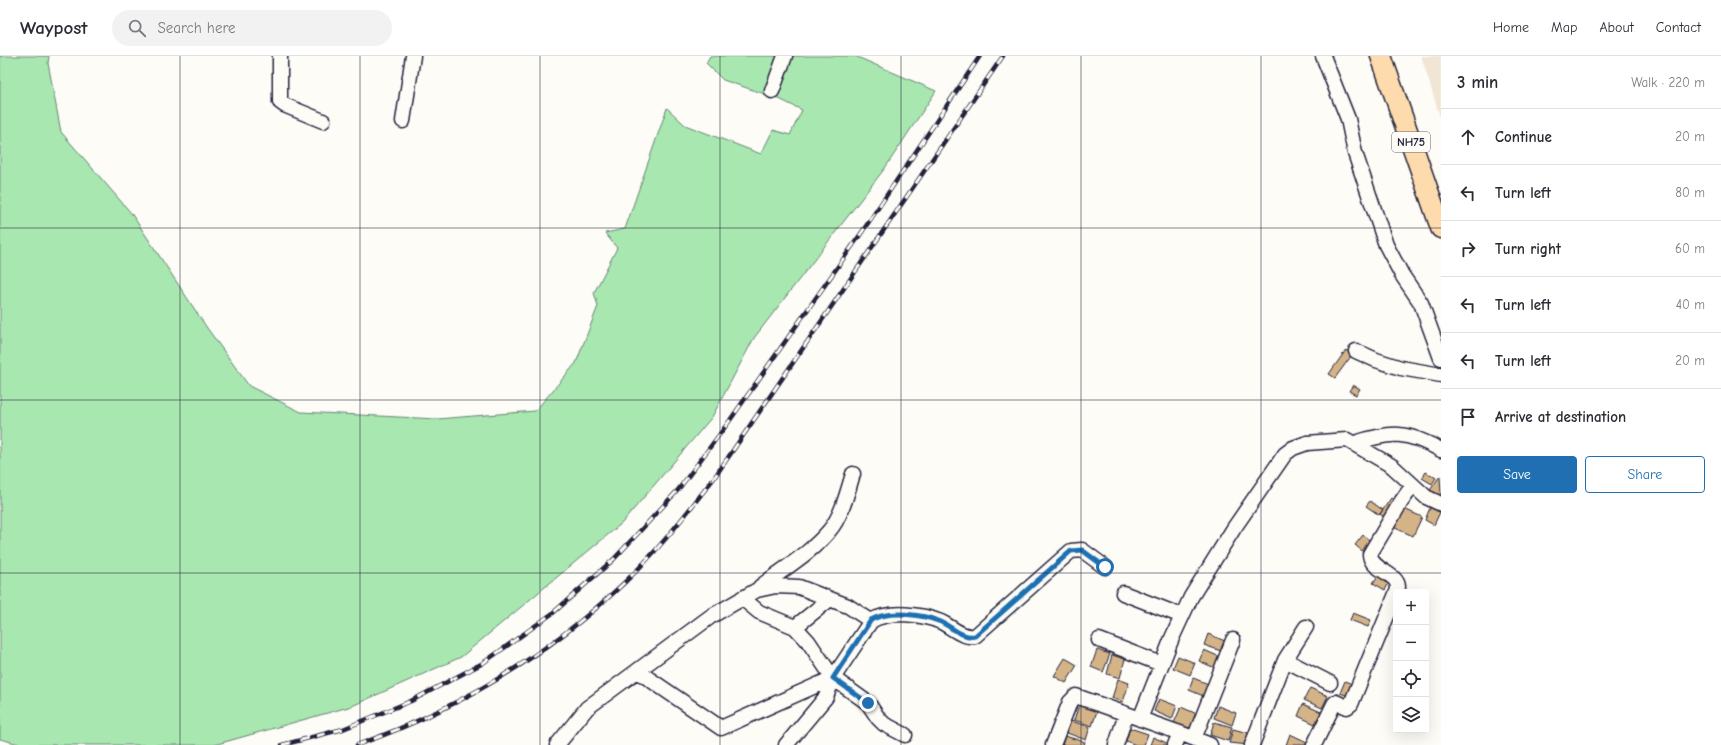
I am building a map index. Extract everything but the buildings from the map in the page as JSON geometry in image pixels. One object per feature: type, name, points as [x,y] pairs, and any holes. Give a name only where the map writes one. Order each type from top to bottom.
[{"type":"highway","name":"NH75","points":[[1381,56],[1441,228]]},
{"type":"street","points":[[280,56],[280,102],[323,121]]},
{"type":"street","points":[[403,121],[413,56]]},
{"type":"street","points":[[772,91],[785,56]]},
{"type":"street","points":[[1323,56],[1348,119],[1355,153],[1386,245],[1402,275],[1421,303],[1441,358]]},
{"type":"street","points":[[1356,351],[1376,360],[1402,368],[1441,375]]},
{"type":"street","points":[[1355,443],[1380,435],[1396,434],[1409,436],[1441,450]]},
{"type":"street","points":[[1140,719],[1161,664],[1191,597],[1234,528],[1285,454],[1293,448],[1307,443],[1344,439],[1355,443],[1392,466],[1430,500],[1441,504]]},
{"type":"street","points":[[557,745],[587,708],[639,672],[710,617],[757,590],[819,542],[830,530],[847,494],[852,474]]},
{"type":"street","points":[[1397,589],[1398,585],[1396,580],[1373,564],[1370,554],[1413,485]]},
{"type":"street","points":[[786,745],[826,697],[833,678],[871,620],[876,618],[911,614],[941,623],[966,636],[975,636],[1071,551],[1082,550],[1105,567]]},
{"type":"street","points":[[757,590],[776,586],[799,587],[848,606],[871,620]]},
{"type":"street","points":[[1123,593],[1182,616]]},
{"type":"street","points":[[742,598],[759,612],[795,628],[808,641],[833,678],[868,703],[884,724],[905,736]]},
{"type":"street","points":[[795,628],[830,599]]},
{"type":"street","points":[[1314,745],[1334,704],[1336,702],[1347,706],[1351,704],[1393,600]]},
{"type":"street","points":[[1252,745],[1286,660],[1306,627]]},
{"type":"street","points":[[1099,640],[1161,664]]},
{"type":"street","points":[[1194,739],[1233,640]]},
{"type":"street","points":[[1286,660],[1330,683]]},
{"type":"street","points":[[639,672],[720,728],[833,678]]},
{"type":"street","points":[[1053,745],[1070,702],[1076,696],[1140,719],[1178,739],[1194,739],[1210,745]]},
{"type":"street","points":[[1116,745],[1126,714]]},
{"type":"shaded area","points":[[1421,56],[1441,56],[1441,120]]},
{"type":"green space","points":[[0,56],[49,56],[48,63],[61,132],[131,213],[207,328],[249,386],[301,412],[437,419],[535,411],[576,363],[598,306],[594,293],[617,248],[605,233],[625,229],[667,108],[685,125],[761,154],[773,130],[790,135],[802,110],[777,98],[723,80],[706,63],[710,56],[855,56],[936,91],[885,168],[754,338],[712,417],[622,523],[461,657],[352,706],[214,745],[23,745],[0,739]]},
{"type":"railway","points":[[282,745],[343,729],[411,701],[483,663],[553,613],[614,559],[678,490],[728,423],[860,235],[980,56]]},
{"type":"railway","points":[[357,745],[430,715],[499,678],[564,634],[595,609],[636,571],[671,532],[714,478],[1003,56]]},
{"type":"route","points":[[868,703],[833,678],[871,620],[876,618],[911,614],[941,623],[966,636],[975,636],[1071,551],[1082,550],[1105,567]]}]
